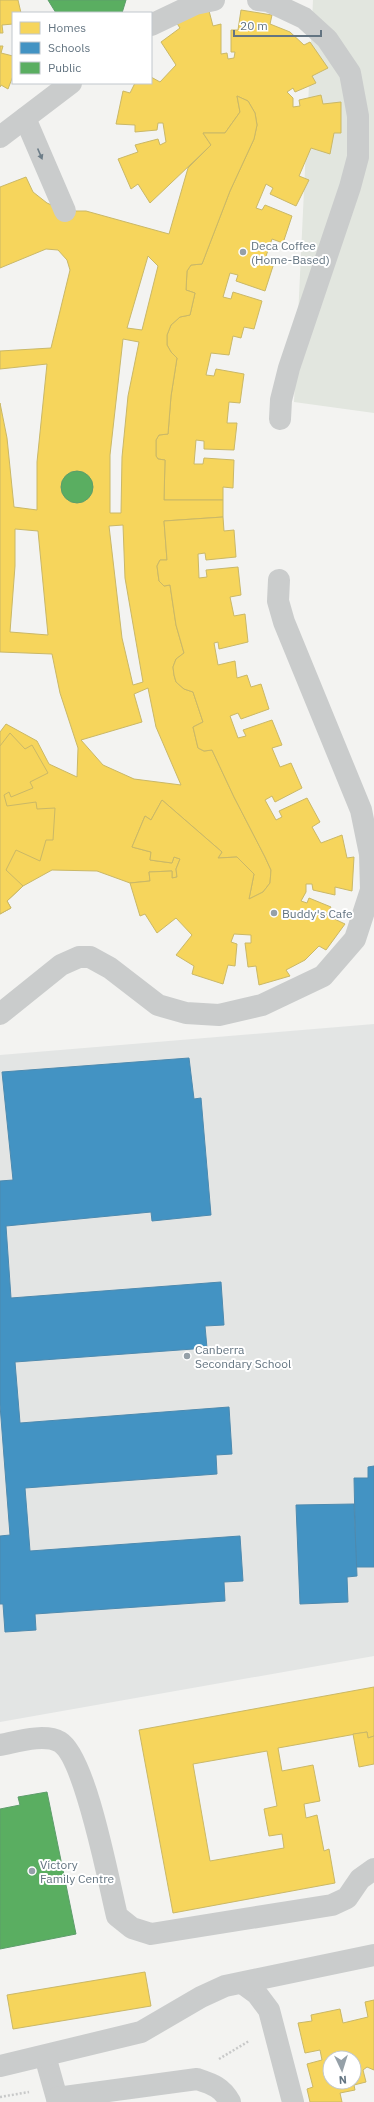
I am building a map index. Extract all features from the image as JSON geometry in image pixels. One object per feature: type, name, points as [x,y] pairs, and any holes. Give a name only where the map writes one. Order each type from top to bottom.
[{"type":"lane","points":[[152,25],[195,4],[214,0]]},
{"type":"lane","points":[[258,0],[268,1],[304,18],[327,39],[350,73],[358,116],[358,157],[350,187],[289,368],[281,400],[280,419]]},
{"type":"lane","points":[[0,136],[70,84]]},
{"type":"lane","points":[[25,118],[65,211]]},
{"type":"lane","points":[[0,1014],[61,965],[78,957],[90,957],[110,968],[158,1005],[186,1013],[219,1015],[262,1006],[323,976],[355,939],[371,890],[369,846],[361,810],[284,622],[278,601],[279,580]]},
{"type":"lane","points":[[0,1745],[39,1738],[60,1742],[70,1754],[81,1776],[117,1916],[132,1928],[151,1934],[332,1905],[347,1898],[360,1879],[374,1869]]},
{"type":"lane","points":[[0,2066],[141,2032],[201,1997],[225,1986],[374,1956]]},
{"type":"lane","points":[[242,1983],[257,1994],[269,2010],[293,2102]]},
{"type":"lane","points":[[45,2056],[58,2100],[197,2079],[216,2085],[226,2094],[230,2102]]},
{"type":"shaded area","points":[[313,0],[374,0],[374,413],[294,402]]},
{"type":"shaded area","name":"Canberra Secondary School","points":[[374,1024],[374,1656],[0,1722],[0,1055]]},
{"type":"building: Homes","points":[[0,0],[18,0],[21,12],[12,12],[12,24],[2,25],[3,33],[0,33]]},
{"type":"building: Homes","points":[[208,7],[213,26],[221,24],[221,54],[227,53],[228,59],[234,58],[235,52],[231,52],[231,30],[238,30],[241,10],[272,15],[270,24],[290,32],[304,45],[310,42],[328,68],[312,76],[316,83],[295,92],[293,88],[287,92],[293,98],[293,107],[300,106],[299,100],[321,95],[323,104],[341,102],[341,133],[334,133],[330,154],[311,148],[299,176],[309,180],[296,206],[270,194],[273,188],[266,184],[256,208],[262,210],[265,205],[292,216],[283,243],[272,239],[265,259],[274,263],[265,291],[236,281],[238,275],[230,273],[223,297],[231,299],[233,292],[262,301],[254,329],[244,327],[241,338],[233,336],[229,355],[211,353],[206,375],[214,376],[216,369],[244,374],[240,403],[229,402],[227,423],[237,423],[234,450],[204,449],[204,441],[196,440],[194,464],[203,464],[204,458],[234,460],[233,488],[223,487],[223,500],[164,500],[165,460],[158,459],[156,456],[156,440],[159,435],[168,434],[171,396],[177,358],[167,345],[167,335],[171,325],[180,317],[190,315],[195,293],[186,290],[187,271],[191,265],[202,264],[230,191],[254,139],[257,125],[255,113],[248,101],[237,96],[240,112],[225,133],[203,133],[211,145],[150,203],[138,184],[131,189],[118,159],[138,152],[135,145],[158,139],[160,145],[166,142],[163,123],[158,123],[157,130],[135,132],[135,125],[116,124],[123,91],[130,93],[134,84],[152,84],[152,78],[160,82],[176,65],[161,42],[180,28],[176,22]]},
{"type":"building: Homes","points":[[0,46],[3,46],[1,53],[12,56],[12,79],[8,89],[1,85],[0,87]]},
{"type":"building: Homes","points":[[237,96],[248,101],[255,113],[257,125],[254,139],[230,191],[202,264],[191,265],[187,271],[186,290],[195,293],[190,315],[180,317],[171,325],[167,335],[167,345],[177,358],[171,396],[168,434],[159,435],[156,440],[156,456],[158,459],[165,460],[164,500],[223,500],[223,517],[164,521],[167,560],[160,560],[157,566],[159,581],[164,586],[170,585],[176,625],[184,653],[176,659],[173,667],[176,682],[184,689],[193,692],[203,722],[193,727],[198,748],[204,751],[212,750],[271,870],[270,883],[263,892],[249,899],[254,874],[237,857],[218,858],[222,852],[162,800],[151,820],[145,816],[132,847],[151,852],[150,860],[172,863],[174,857],[180,859],[176,869],[177,877],[172,878],[172,871],[149,872],[150,881],[130,883],[97,871],[52,870],[23,886],[7,901],[11,908],[0,914],[0,732],[6,724],[37,741],[49,764],[77,777],[78,748],[60,693],[52,654],[0,652],[0,403],[7,438],[14,507],[37,510],[37,462],[47,364],[0,369],[0,351],[51,348],[70,270],[67,260],[58,250],[46,249],[0,268],[0,187],[26,177],[33,192],[47,203],[65,211],[86,211],[169,234],[188,168],[211,145],[203,133],[225,133],[240,112]],"holes":[[[148,256],[158,266],[142,330],[127,328]],[[123,339],[139,342],[128,396],[122,457],[121,513],[110,513],[110,455]],[[123,525],[125,578],[143,682],[133,685],[122,638],[109,526]],[[15,529],[38,531],[48,635],[10,632],[15,566]],[[148,688],[156,727],[181,785],[134,779],[103,765],[81,740],[142,722],[134,694]]]},
{"type":"building: Homes","points":[[223,517],[224,531],[234,530],[236,557],[206,560],[205,553],[198,554],[199,578],[207,577],[206,570],[238,567],[241,595],[230,597],[234,616],[245,614],[248,642],[219,649],[218,642],[214,643],[218,665],[235,661],[237,678],[247,675],[251,687],[261,684],[269,709],[241,719],[238,713],[230,716],[238,738],[246,736],[243,730],[272,720],[282,745],[272,748],[280,767],[291,763],[302,788],[275,802],[272,796],[265,800],[276,820],[282,817],[279,811],[307,798],[320,822],[312,827],[321,843],[342,835],[347,858],[354,857],[352,891],[335,887],[335,895],[313,890],[312,884],[306,884],[306,892],[301,901],[307,903],[309,898],[331,907],[326,915],[345,924],[326,950],[319,946],[305,960],[286,970],[290,976],[259,985],[256,966],[248,967],[245,943],[251,943],[251,935],[234,934],[231,942],[237,944],[235,966],[228,965],[223,984],[192,974],[194,966],[176,955],[192,935],[176,918],[157,933],[145,914],[140,916],[130,883],[150,881],[149,872],[172,871],[172,878],[177,877],[176,869],[180,859],[174,857],[172,863],[150,860],[151,852],[132,847],[145,816],[151,820],[162,800],[222,852],[218,858],[237,857],[254,874],[249,899],[263,892],[270,883],[271,870],[212,750],[204,751],[198,748],[193,727],[203,722],[193,692],[184,689],[176,682],[173,667],[176,659],[184,653],[176,625],[170,585],[164,586],[159,581],[157,566],[160,560],[167,560],[164,521]]},
{"type":"building: Homes","points":[[10,733],[25,749],[32,745],[48,773],[30,782],[33,788],[11,797],[9,792],[4,795],[7,806],[36,802],[37,809],[55,808],[53,840],[46,840],[40,861],[16,850],[6,870],[23,886],[7,901],[11,908],[0,914],[0,746]]},
{"type":"building: Homes","points":[[374,1687],[374,1736],[368,1738],[367,1732],[278,1748],[282,1771],[313,1765],[320,1801],[304,1804],[306,1818],[317,1815],[324,1851],[329,1849],[335,1883],[173,1913],[139,1730]],"holes":[[[267,1751],[277,1806],[264,1809],[269,1836],[282,1834],[284,1848],[210,1861],[193,1764]]]},
{"type":"building: Homes","points":[[367,1732],[368,1738],[374,1736],[374,1764],[359,1767],[353,1734]]},
{"type":"building: Homes","points":[[145,1972],[151,2006],[13,2029],[7,1995]]},
{"type":"building: Homes","points":[[374,2000],[374,2070],[367,2067],[363,2070],[366,2082],[362,2083],[362,2050],[322,2050],[322,2060],[320,2050],[305,2053],[298,2023],[312,2021],[311,2015],[340,2009],[343,2023],[368,2017],[365,2002]]},
{"type":"building: Homes","points":[[322,2060],[322,2090],[355,2090],[340,2093],[342,2102],[310,2102],[307,2089],[313,2087],[307,2064]]},
{"type":"building: Schools","points":[[189,1058],[194,1099],[201,1098],[211,1215],[152,1221],[151,1212],[6,1226],[11,1298],[221,1282],[224,1325],[205,1326],[207,1348],[15,1362],[20,1423],[229,1407],[232,1454],[216,1455],[217,1474],[25,1488],[30,1551],[240,1536],[243,1581],[224,1582],[225,1601],[35,1614],[36,1630],[5,1632],[3,1604],[0,1604],[0,1536],[10,1535],[0,1405],[0,1181],[13,1180],[2,1072]]},
{"type":"building: Schools","points":[[374,1466],[374,1567],[356,1567],[354,1478],[368,1478],[368,1467]]},
{"type":"building: Schools","points":[[354,1504],[357,1576],[347,1577],[348,1602],[300,1604],[296,1505]]},
{"type":"building: Public","points":[[48,0],[126,0],[122,12],[55,12]]},
{"type":"building: Public","points":[[74,471],[80,471],[89,475],[93,487],[89,499],[80,503],[74,503],[65,499],[61,490],[61,484],[65,475]]},
{"type":"building: Public","name":"Victory Family Centre","points":[[47,1792],[76,1934],[0,1949],[0,1809],[20,1805],[18,1797]]},
{"type":"place","name":"Deca Coffee (Home-Based)","points":[[243,252]]},
{"type":"place","name":"Buddy's Cafe","points":[[274,913]]},
{"type":"place","name":"Canberra Secondary School","points":[[187,1356]]},
{"type":"place","name":"Victory Family Centre","points":[[32,1871]]}]
